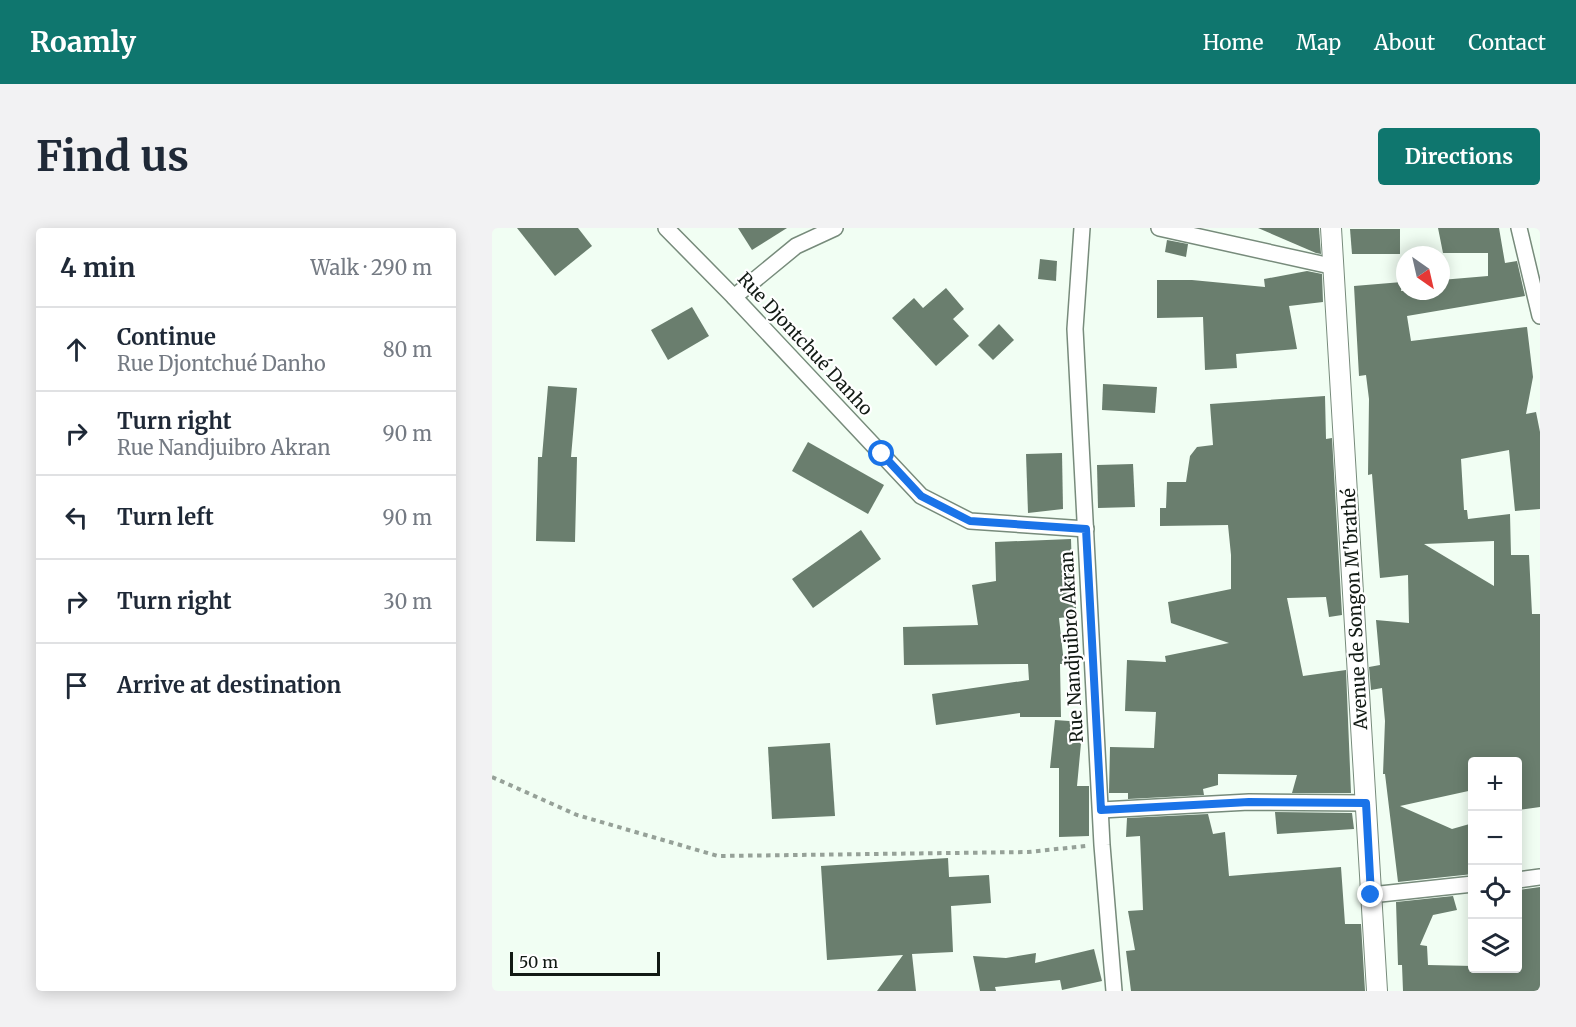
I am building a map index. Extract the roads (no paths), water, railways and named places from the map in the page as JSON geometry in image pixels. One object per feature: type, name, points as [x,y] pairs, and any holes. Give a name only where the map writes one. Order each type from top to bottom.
[{"type":"street","name":"Rue Djontchué Danho","points":[[666,228],[921,496],[970,521],[1086,529]]},
{"type":"street","points":[[734,297],[796,246],[835,228]]},
{"type":"street","name":"Rue Nandjuibro Akran","points":[[1082,228],[1075,329],[1102,845],[1114,991]]},
{"type":"street","points":[[1159,228],[1335,267]]},
{"type":"street","name":"Avenue de Songon M'brathé","points":[[1331,228],[1377,991]]},
{"type":"street","points":[[1519,228],[1540,316]]},
{"type":"street","points":[[1101,810],[1249,802],[1366,803]]},
{"type":"street","points":[[1522,879],[1540,877]]},
{"type":"street","points":[[1371,895],[1468,885]]}]
